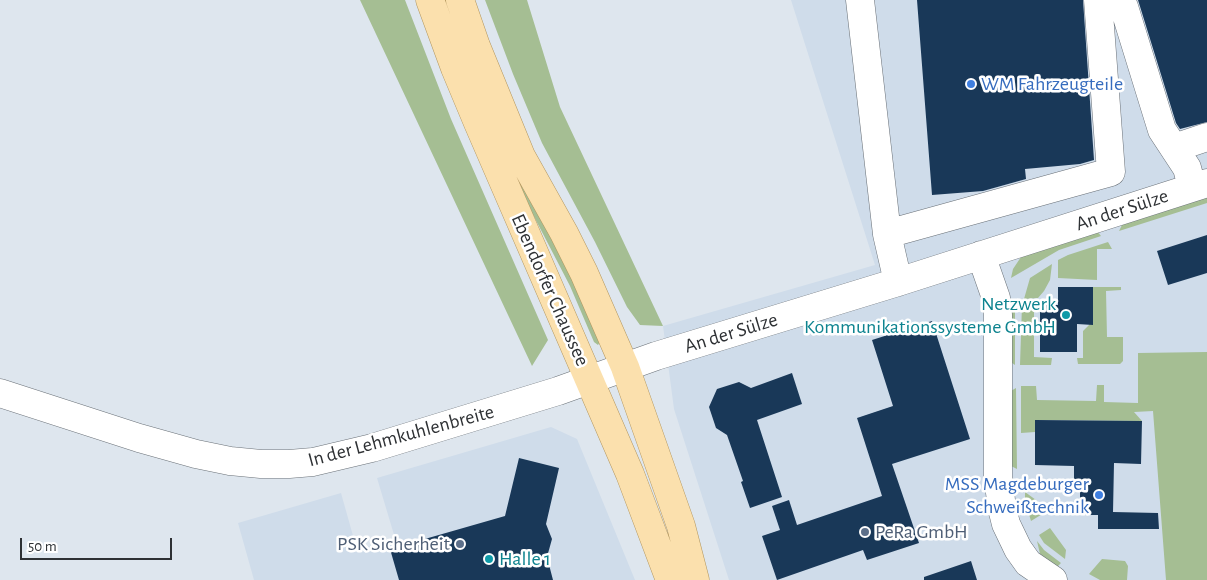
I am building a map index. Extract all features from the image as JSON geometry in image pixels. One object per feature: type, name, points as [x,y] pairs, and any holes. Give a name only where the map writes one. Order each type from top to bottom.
[{"type":"main road","name":"Ebendorfer Chaussee","points":[[430,0],[455,68],[630,474],[670,580]]},
{"type":"main road","name":"Ebendorfer Chaussee","points":[[460,0],[476,46],[521,156],[580,265],[625,367],[681,526],[695,580]]},
{"type":"street","points":[[860,0],[887,234],[898,282]]},
{"type":"street","points":[[1098,0],[1111,190],[1117,212]]},
{"type":"street","points":[[1124,7],[1162,130],[1200,185]]},
{"type":"street","points":[[1174,148],[1207,137]]},
{"type":"street","points":[[887,234],[1110,172]]},
{"type":"street","name":"An der Sülze","points":[[625,367],[1200,185]]},
{"type":"street","points":[[981,255],[996,298],[998,315],[999,495],[1006,524],[1018,549],[1039,576]]},
{"type":"street","name":"In der Lehmkuhlenbreite","points":[[0,393],[139,438],[196,454],[230,461],[289,464],[314,462],[372,448],[590,380],[625,367]]},
{"type":"shaded area","points":[[791,0],[1207,0],[1207,580],[729,580],[674,409],[663,326],[875,265]]},
{"type":"shaded area","points":[[551,427],[577,439],[635,580],[254,580],[238,523],[341,493],[357,550],[395,538],[377,478]]},
{"type":"green space","points":[[360,0],[405,0],[451,119],[548,340],[532,366]]},
{"type":"green space","points":[[441,0],[449,0],[570,267],[600,342],[598,345],[594,342],[570,286],[500,151]]},
{"type":"green space","points":[[485,0],[527,0],[560,107],[663,326],[640,325],[627,307],[542,143]]},
{"type":"green space","points":[[1207,194],[1207,203],[1119,231],[1124,221]]},
{"type":"green space","points":[[1097,231],[1101,236],[1059,250],[1011,278],[1013,269],[1021,257]]},
{"type":"green space","points":[[1108,242],[1112,249],[1097,249],[1097,280],[1058,278],[1058,260]]},
{"type":"green space","points":[[1052,264],[1050,280],[1044,291],[1038,298],[1024,299],[1030,278]]},
{"type":"green space","points":[[1093,287],[1121,287],[1121,290],[1106,291],[1107,337],[1123,337],[1123,361],[1120,364],[1078,364],[1077,358],[1083,358],[1083,331],[1089,325]]},
{"type":"green space","points":[[1009,300],[1015,312],[1015,365],[1009,361]]},
{"type":"green space","points":[[1022,305],[1034,307],[1034,357],[1052,358],[1051,365],[1020,365]]},
{"type":"green space","points":[[1207,352],[1207,580],[1166,580],[1153,411],[1134,412],[1142,421],[1036,420],[1035,432],[1021,433],[1021,386],[1036,386],[1037,400],[1096,401],[1097,385],[1104,385],[1104,402],[1138,403],[1138,353]]},
{"type":"green space","points":[[1016,388],[1017,469],[1011,466],[1009,392]]},
{"type":"green space","points":[[1025,492],[1036,500],[1044,513],[1031,521],[1025,501]]},
{"type":"green space","points":[[1050,528],[1066,550],[1065,559],[1044,543],[1039,535]]},
{"type":"green space","points":[[1037,541],[1044,550],[1061,563],[1056,568],[1040,554]]},
{"type":"green space","points":[[1102,559],[1125,561],[1128,566],[1127,580],[1100,580],[1089,574]]},
{"type":"building","name":"WM Fahrzeugteile","points":[[917,0],[1083,0],[1094,160],[1080,164],[1025,169],[1026,179],[983,191],[932,195]]},
{"type":"building","points":[[1138,0],[1207,0],[1207,122],[1180,129],[1176,123]]},
{"type":"building","points":[[1207,235],[1207,273],[1168,285],[1157,251]]},
{"type":"building","name":"Netzwerk Kommunikationssysteme GmbH","points":[[1058,287],[1093,287],[1093,325],[1077,324],[1077,352],[1040,352],[1040,305],[1058,305]]},
{"type":"building","points":[[932,321],[970,439],[892,464],[919,543],[867,560],[863,550],[777,580],[762,536],[780,530],[772,506],[789,500],[797,525],[882,496],[857,418],[893,406],[872,340]]},
{"type":"building","points":[[792,373],[802,404],[757,420],[782,497],[750,508],[727,435],[716,428],[709,407],[717,389],[739,382],[751,388]]},
{"type":"building","points":[[1035,420],[1142,421],[1141,464],[1114,463],[1113,512],[1158,513],[1159,529],[1098,529],[1098,515],[1080,515],[1080,480],[1074,480],[1074,466],[1035,465]]},
{"type":"building","points":[[519,458],[559,468],[546,524],[552,539],[547,557],[553,580],[399,580],[390,549],[505,516]]},
{"type":"building","points":[[971,561],[977,580],[924,580],[924,577]]},
{"type":"place","name":"WM Fahrzeugteile","points":[[971,84]]},
{"type":"place","name":"Netzwerk Kommunikationssysteme GmbH","points":[[1066,315]]},
{"type":"place","name":"MSS Magdeburger Schweißtechnik","points":[[1099,495]]},
{"type":"place","name":"PeRa GmbH","points":[[865,532]]},
{"type":"place","name":"PSK Sicherheit","points":[[460,544]]},
{"type":"place","name":"Halle 1","points":[[489,559]]}]
